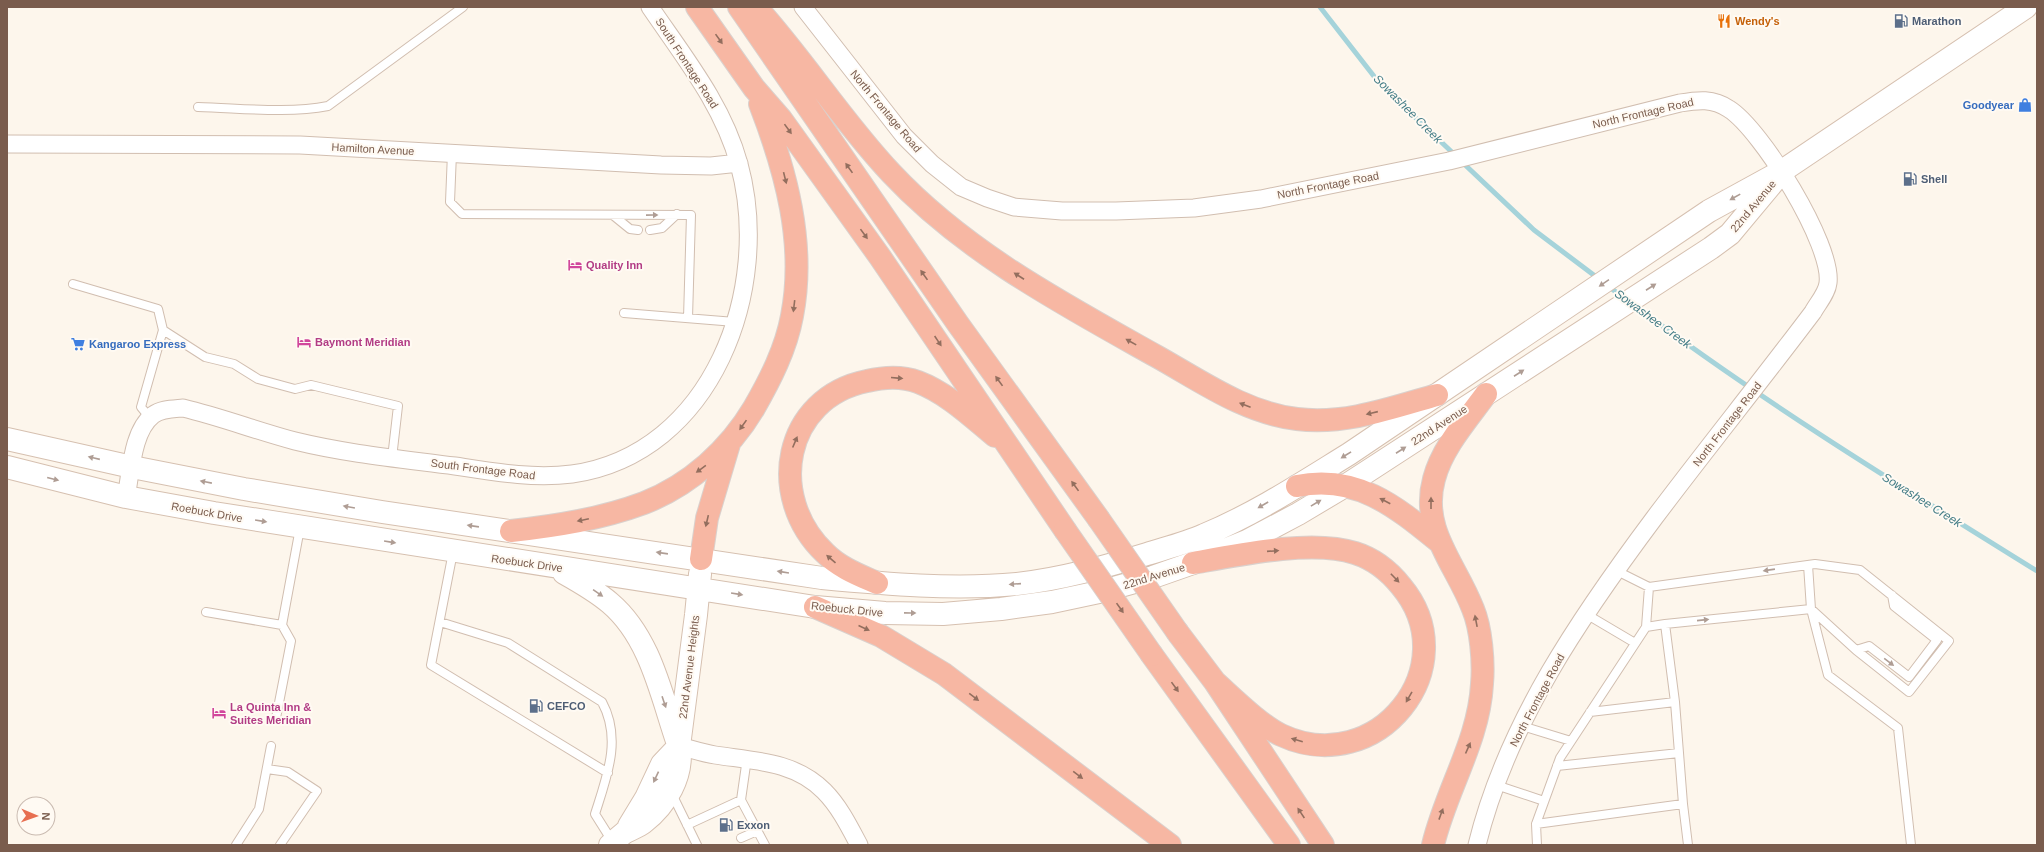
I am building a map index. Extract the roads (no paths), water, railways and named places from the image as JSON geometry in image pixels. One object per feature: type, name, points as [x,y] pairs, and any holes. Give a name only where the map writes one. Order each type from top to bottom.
[{"type":"highway","points":[[697,7],[754,88],[781,119],[876,250],[1152,655],[1289,845]]},
{"type":"highway","points":[[739,7],[953,318],[1098,518],[1178,633],[1215,682],[1323,845]]},
{"type":"highway","points":[[756,7],[859,136],[892,174],[958,233],[995,261],[1068,307],[1236,401],[1269,414],[1297,419],[1329,421],[1381,411],[1437,395]]},
{"type":"highway","points":[[511,531],[555,526],[611,514],[645,503],[674,488],[704,466],[730,443],[748,418],[776,366],[792,317],[796,291],[796,251],[791,201],[779,155],[754,88]]},
{"type":"highway","points":[[877,584],[836,563],[824,552],[803,525],[791,494],[789,475],[793,446],[801,429],[822,401],[846,386],[873,380],[893,378],[917,382],[950,400],[1014,452]]},
{"type":"highway","points":[[1433,845],[1438,822],[1470,742],[1478,713],[1482,683],[1481,646],[1474,610],[1458,576],[1438,541],[1430,506],[1434,478],[1445,453],[1486,394]]},
{"type":"highway","points":[[701,559],[707,518],[730,443]]},
{"type":"highway","points":[[1297,486],[1328,482],[1372,494],[1395,507],[1438,541]]},
{"type":"highway","points":[[1193,563],[1252,552],[1294,549],[1328,549],[1354,553],[1376,563],[1394,576],[1409,594],[1417,611],[1422,630],[1424,649],[1421,669],[1415,688],[1404,706],[1376,732],[1362,739],[1343,744],[1325,746],[1281,734],[1248,711],[1215,682]]},
{"type":"highway","points":[[815,607],[881,636],[944,674],[1170,845]]},
{"type":"main road","name":"22nd Avenue","points":[[877,584],[983,585],[1016,584],[1046,580],[1114,564],[1204,535],[1249,513],[1349,454],[1683,230],[1709,211],[1782,171],[2026,7]]},
{"type":"main road","name":"22nd Avenue","points":[[1052,602],[1100,592],[1193,563],[1247,541],[1298,514],[1344,486],[1711,248],[1730,234],[1782,171]]},
{"type":"main road","points":[[7,439],[132,467],[244,489],[822,578],[877,584]]},
{"type":"main road","name":"Roebuck Drive","points":[[7,467],[126,497],[300,528],[815,607],[885,613],[943,614],[1001,609],[1052,602]]},
{"type":"main road","name":"22nd Avenue Heights","points":[[616,841],[643,824],[659,809],[680,770],[681,758],[679,746],[701,559]]},
{"type":"main road","points":[[552,567],[605,599],[631,625],[649,660],[679,746],[662,764],[646,798],[616,841]]},
{"type":"street","name":"South Frontage Road","points":[[150,418],[167,409],[183,408],[298,441],[392,458],[516,475],[545,476],[572,474],[604,467],[655,441],[679,419],[698,398],[727,345],[735,322],[747,272],[749,230],[745,193],[739,163],[720,114],[703,84],[650,7]]},
{"type":"street","name":"North Frontage Road","points":[[803,7],[904,136],[932,164],[961,187],[1014,207],[1062,211],[1116,211],[1194,208],[1261,199],[1449,161],[1680,103],[1700,100],[1715,101],[1730,109],[1745,122],[1782,171],[1814,229],[1825,258],[1828,275],[1826,290],[1813,312],[1797,334],[1675,490],[1616,570],[1586,614],[1546,678],[1522,726],[1486,810],[1477,845]]},
{"type":"street","name":"Hamilton Avenue","points":[[7,144],[300,145],[661,165],[711,166],[739,163]]},
{"type":"street","points":[[126,497],[142,427],[150,418]]},
{"type":"street","points":[[679,746],[714,755],[747,758],[775,764],[792,770],[823,790],[839,810],[859,845]]},
{"type":"lane","points":[[198,107],[308,109],[328,106],[463,7]]},
{"type":"lane","points":[[452,153],[450,202],[462,214],[614,216],[691,215],[688,318]]},
{"type":"lane","points":[[650,230],[662,228],[677,214]]},
{"type":"lane","points":[[614,216],[630,229],[638,230]]},
{"type":"lane","points":[[73,284],[158,309],[163,330],[141,408],[150,418]]},
{"type":"lane","points":[[624,313],[735,322]]},
{"type":"lane","points":[[163,330],[205,357],[234,364],[258,379],[295,389],[312,385],[398,406],[392,458]]},
{"type":"lane","points":[[276,718],[291,641],[282,625],[300,528]]},
{"type":"lane","points":[[453,552],[431,665],[608,773]]},
{"type":"lane","points":[[1616,570],[1649,587],[1815,564],[1860,570],[1949,641],[1909,692],[1856,650],[1811,609],[1646,627]]},
{"type":"lane","points":[[1808,565],[1811,609],[1828,675],[1898,728],[1911,845]]},
{"type":"lane","points":[[1537,845],[1536,824],[1557,766],[1571,741],[1646,627],[1649,587]]},
{"type":"lane","points":[[1856,650],[1869,646],[1909,677],[1937,640],[1894,606],[1892,595]]},
{"type":"lane","points":[[206,612],[282,625]]},
{"type":"lane","points":[[1586,614],[1636,643]]},
{"type":"lane","points":[[440,622],[508,643],[602,702],[608,714],[612,728],[613,744],[608,773],[595,814],[616,841]]},
{"type":"lane","points":[[1664,624],[1675,702],[1683,804],[1688,845]]},
{"type":"lane","points":[[1590,712],[1675,702]]},
{"type":"lane","points":[[1522,726],[1571,741]]},
{"type":"lane","points":[[236,845],[259,810],[271,746]]},
{"type":"lane","points":[[1557,766],[1679,754]]},
{"type":"lane","points":[[747,758],[741,800],[765,845]]},
{"type":"lane","points":[[267,769],[288,772],[317,791],[280,845]]},
{"type":"lane","points":[[1496,785],[1544,801]]},
{"type":"lane","points":[[670,791],[697,845]]},
{"type":"lane","points":[[688,825],[741,800]]},
{"type":"lane","points":[[1536,824],[1683,804]]},
{"type":"lane","points":[[741,838],[757,831]]},
{"type":"waterway","name":"Sowashee Creek","points":[[1320,7],[1380,84],[1456,156]]},
{"type":"waterway","name":"Sowashee Creek","points":[[1462,162],[1534,230],[1599,279]]},
{"type":"waterway","name":"Sowashee Creek","points":[[1608,286],[1624,298]]},
{"type":"waterway","name":"Sowashee Creek","points":[[1634,305],[1732,376],[1883,475],[2037,571]]},
{"type":"place","name":"Wendy's","points":[[1724,21]]},
{"type":"place","name":"Marathon","points":[[1901,21]]},
{"type":"place","name":"Goodyear","points":[[2025,105]]},
{"type":"place","name":"Shell","points":[[1910,179]]},
{"type":"place","name":"Quality Inn","points":[[575,265]]},
{"type":"place","name":"Baymont Meridian","points":[[304,342]]},
{"type":"place","name":"Kangaroo Express","points":[[78,344]]},
{"type":"place","name":"CEFCO","points":[[536,706]]},
{"type":"place","name":"La Quinta Inn & Suites Meridian","points":[[219,713]]},
{"type":"place","name":"Exxon","points":[[726,825]]}]
